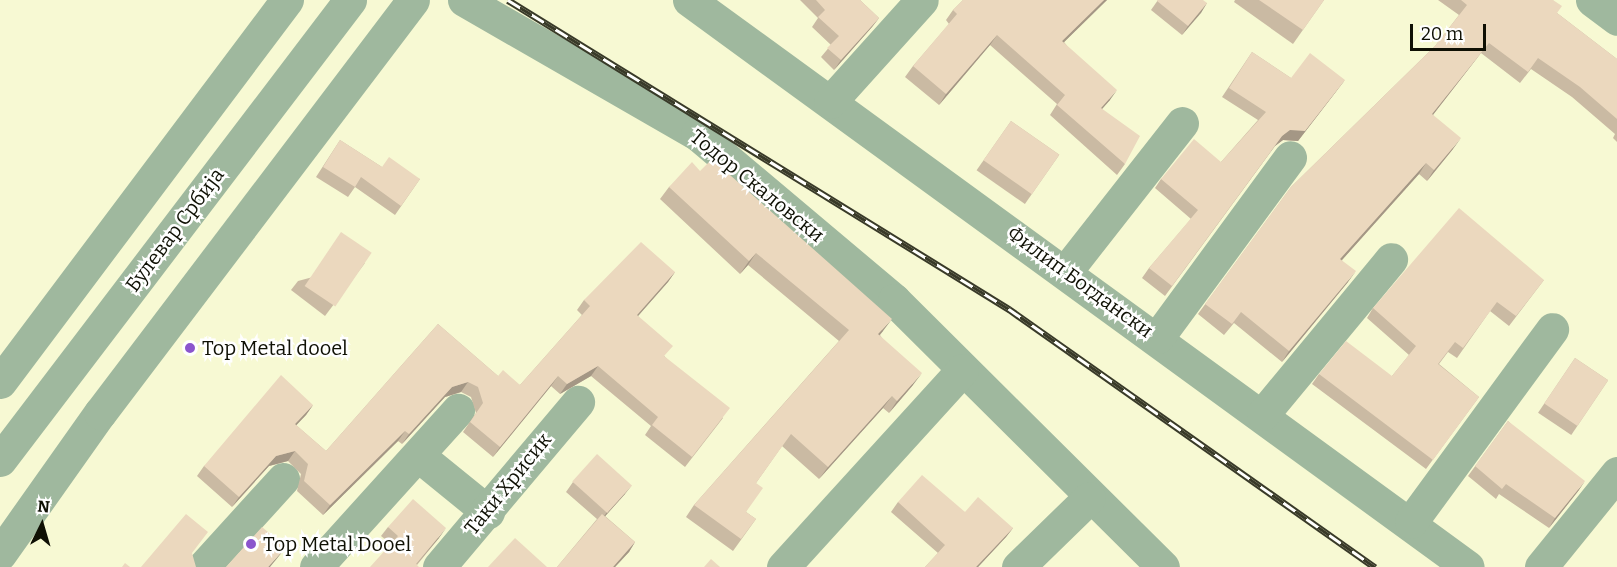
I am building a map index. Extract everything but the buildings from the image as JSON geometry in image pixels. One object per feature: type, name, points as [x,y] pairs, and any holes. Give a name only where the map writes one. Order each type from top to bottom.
[{"type":"street","points":[[0,382],[287,0]]},
{"type":"street","name":"Булевар Србија","points":[[0,460],[351,0]]},
{"type":"street","points":[[0,554],[413,0]]},
{"type":"street","name":"Тодор Скаловски","points":[[464,0],[697,134],[894,300],[1089,498],[1163,567]]},
{"type":"street","name":"Филип Богдански","points":[[689,0],[1263,414],[1411,522],[1468,567]]},
{"type":"street","points":[[830,102],[922,0]]},
{"type":"street","points":[[1592,0],[1617,19]]},
{"type":"street","points":[[1065,271],[1182,123]]},
{"type":"street","points":[[1158,338],[1290,157]]},
{"type":"street","points":[[1263,414],[1391,259]]},
{"type":"street","points":[[1411,522],[1552,329]]},
{"type":"street","points":[[783,567],[962,370]]},
{"type":"street","name":"Таки Хрисик","points":[[439,567],[488,512],[578,402]]},
{"type":"street","points":[[316,567],[419,456],[458,410]]},
{"type":"street","points":[[419,456],[488,512]]},
{"type":"street","points":[[1541,567],[1617,473]]},
{"type":"street","points":[[203,567],[283,479]]},
{"type":"street","points":[[1018,567],[1089,498]]},
{"type":"railway","points":[[508,0],[1009,309],[1375,567]]},
{"type":"place","name":"Top Metal dooel","points":[[190,348]]},
{"type":"place","name":"Top Metal Dooel","points":[[251,544]]}]
